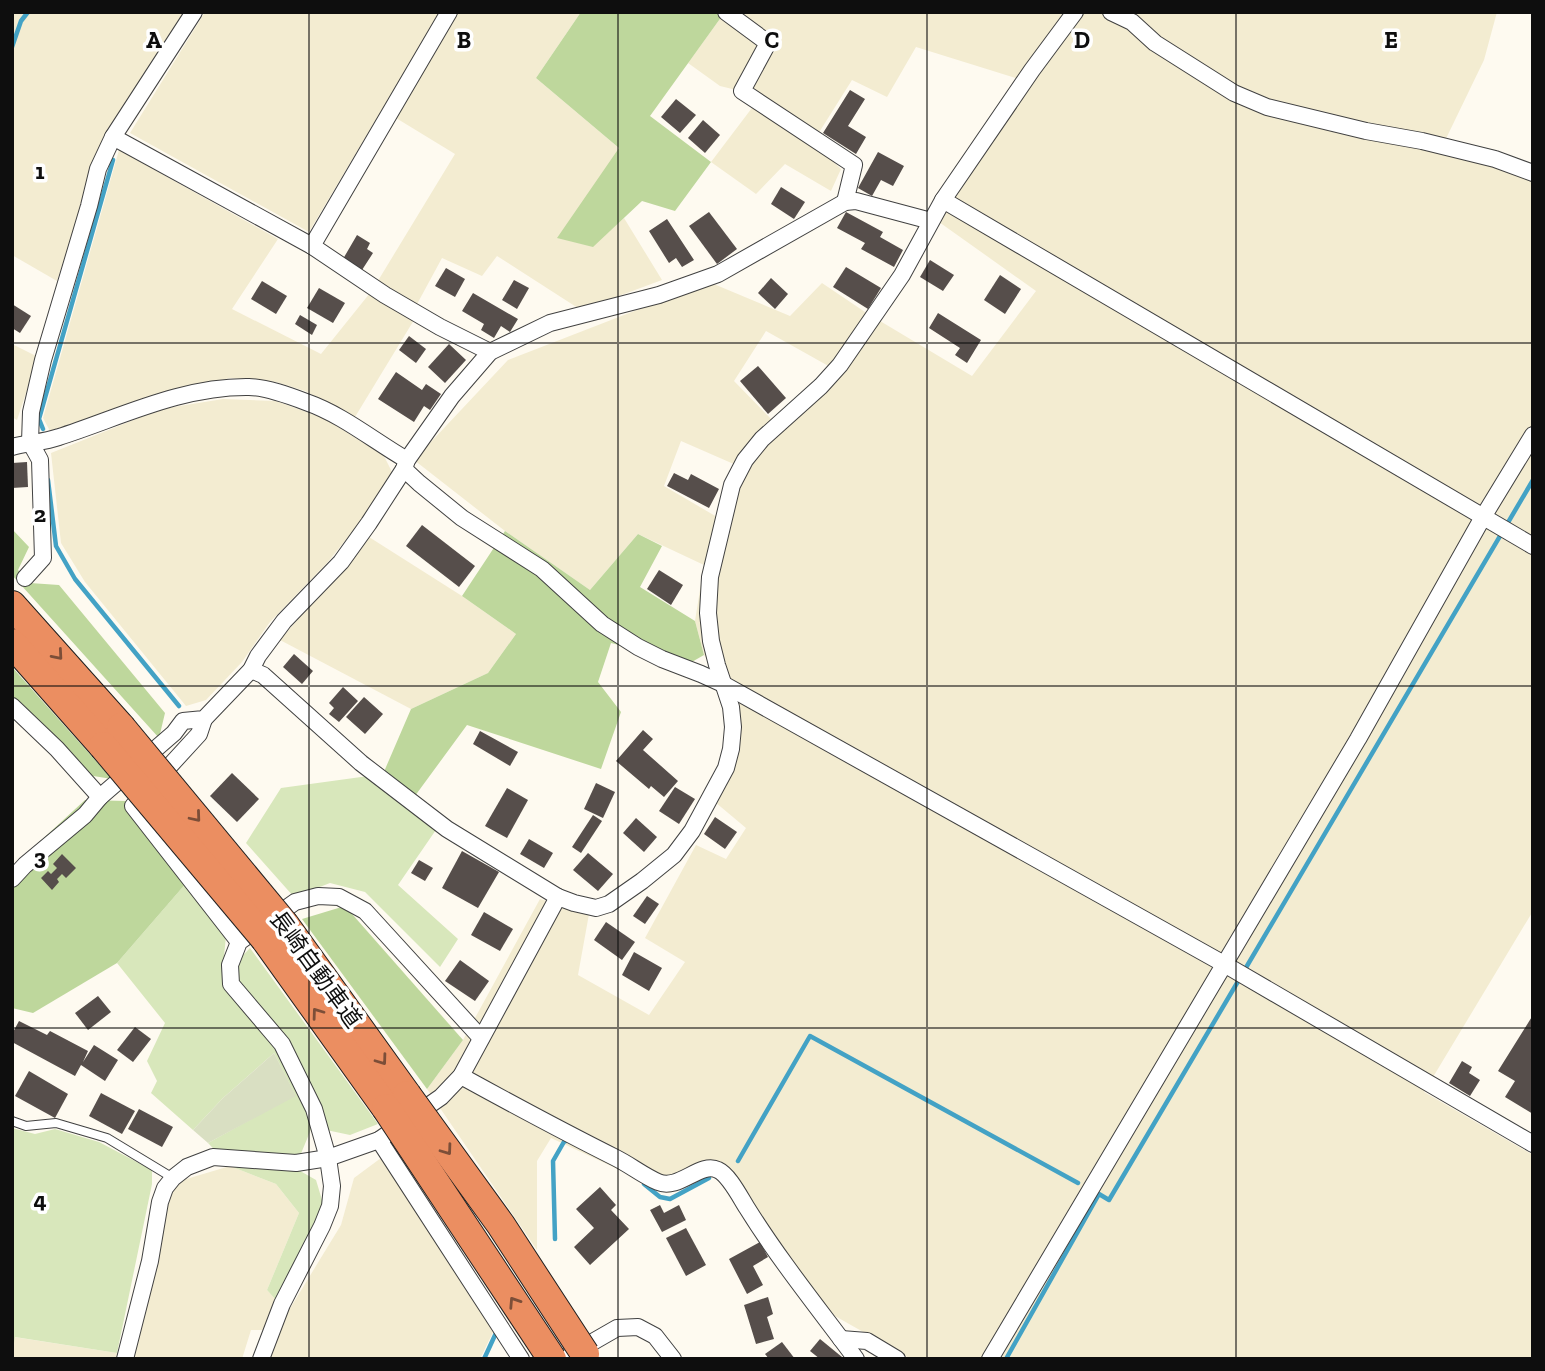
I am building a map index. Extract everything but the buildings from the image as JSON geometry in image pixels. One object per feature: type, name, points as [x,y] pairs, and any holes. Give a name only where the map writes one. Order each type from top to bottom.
[{"type":"highway","name":"長崎自動車道","points":[[12,605],[263,935],[396,1101],[501,1225],[579,1357]]},
{"type":"highway","name":"長崎自動車道","points":[[12,643],[112,736]]},
{"type":"highway","name":"長崎自動車道","points":[[396,1101],[552,1359]]},
{"type":"street","points":[[25,578],[43,558],[40,460],[30,442],[31,412],[43,360],[98,169],[113,136],[194,12]]},
{"type":"street","points":[[312,246],[449,12]]},
{"type":"street","points":[[726,12],[768,43],[742,91],[854,165],[845,202]]},
{"type":"street","points":[[251,670],[263,675],[361,763],[447,830],[558,897],[596,908],[609,904],[642,881],[674,855],[692,831],[729,758],[733,727],[731,706],[711,641],[708,613],[710,577],[732,485],[745,460],[762,439],[821,387],[840,365],[902,275],[943,200],[1075,12]]},
{"type":"street","points":[[1111,12],[1132,22],[1155,43],[1234,93],[1267,107],[1495,159],[1533,173]]},
{"type":"street","points":[[113,136],[312,246],[402,305],[490,352]]},
{"type":"street","points":[[943,200],[1533,546]]},
{"type":"street","points":[[263,935],[133,806],[199,734],[204,719],[251,670],[284,621],[341,562],[452,396],[490,352],[550,323],[659,295],[718,274],[845,202],[856,201],[931,221]]},
{"type":"street","points":[[12,447],[56,439],[152,404],[213,389],[251,387],[308,402],[333,414],[406,465],[419,483],[461,518],[542,569],[602,624],[638,647],[723,684],[1224,964],[1533,1144]]},
{"type":"street","points":[[990,1359],[1358,739],[1483,517],[1533,435]]},
{"type":"street","points":[[12,706],[57,749],[100,797]]},
{"type":"street","points":[[12,879],[18,860],[85,815],[100,797],[174,733],[184,721],[204,719]]},
{"type":"street","points":[[261,1359],[282,1304],[322,1226],[330,1206],[332,1186],[328,1158],[314,1110],[282,1044],[231,984],[230,965],[295,902],[318,896],[339,897],[365,911],[481,1038]]},
{"type":"street","points":[[125,1359],[150,1261],[160,1202],[165,1188],[173,1178],[187,1167],[213,1157],[296,1163],[328,1158],[379,1140],[441,1097],[461,1076],[558,897]]},
{"type":"street","points":[[461,1076],[659,1182],[671,1184],[708,1168],[719,1170],[730,1181],[762,1233],[856,1359]]},
{"type":"street","points":[[379,1140],[521,1359]]},
{"type":"street","points":[[579,1357],[617,1328],[638,1327],[655,1336],[673,1359]]},
{"type":"street","points":[[841,1339],[867,1341],[897,1359]]},
{"type":"lane","points":[[12,1121],[26,1126],[56,1123],[107,1138],[173,1178]]},
{"type":"shaded area","points":[[12,12],[188,12],[102,145],[57,281],[12,255]]},
{"type":"shaded area","points":[[205,12],[440,12],[309,232],[130,133]]},
{"type":"shaded area","points":[[457,12],[581,12],[536,78],[619,148],[593,246],[624,218],[662,280],[581,310],[497,256],[482,276],[442,258],[416,306],[376,284],[455,154],[396,118]]},
{"type":"shaded area","points":[[739,12],[1497,12],[1484,60],[1440,151],[1533,180],[1533,911],[1424,1092],[1533,1155],[1533,1359],[911,1359],[835,1316],[716,1173],[669,1193],[551,1138],[537,1161],[537,1250],[427,1089],[463,1040],[540,899],[589,914],[578,975],[649,1015],[685,962],[645,938],[696,845],[726,859],[746,828],[715,802],[736,701],[704,655],[695,621],[704,565],[638,534],[590,590],[505,531],[414,460],[508,360],[709,282],[790,316],[822,283],[972,376],[1036,291],[939,222],[1019,79],[916,47],[887,97],[852,80],[813,142],[841,169],[831,191],[785,164],[756,194],[711,162],[761,96],[720,86],[688,63],[722,16]],"holes":[[[766,331],[832,368],[772,420],[734,381]],[[681,441],[736,465],[717,517],[664,486]]]},
{"type":"shaded area","points":[[119,150],[278,239],[232,309],[321,354],[370,293],[414,320],[355,417],[305,391],[276,382],[230,378],[163,393],[50,431],[43,418]]},
{"type":"shaded area","points":[[12,344],[38,357],[17,420],[12,417]]},
{"type":"shaded area","points":[[223,399],[276,401],[326,419],[384,456],[392,472],[361,521],[327,563],[270,622],[242,662],[206,700],[186,706],[85,582],[61,543],[51,453],[161,409]]},
{"type":"shaded area","points":[[369,537],[516,634],[488,673],[411,709],[280,640]]},
{"type":"shaded area","points":[[381,1158],[494,1330],[480,1359],[270,1359],[286,1315],[341,1225],[354,1178]]},
{"type":"shaded area","points":[[230,1166],[276,1184],[299,1213],[267,1290],[276,1300],[264,1330],[251,1330],[242,1359],[132,1359],[173,1183]]},
{"type":"shaded area","points":[[14,1337],[117,1353],[116,1359],[12,1359]]},
{"type":"green space","points":[[581,12],[717,12],[722,16],[650,116],[711,162],[675,211],[642,201],[593,247],[557,238],[619,148],[536,78]]},
{"type":"green space","points":[[12,529],[29,547],[18,570],[30,583],[59,585],[165,713],[159,738],[12,575]]},
{"type":"green space","points":[[505,531],[590,590],[638,534],[662,546],[640,587],[695,621],[704,655],[690,663],[611,643],[598,682],[621,712],[601,769],[467,725],[412,800],[383,774],[411,709],[488,673],[516,634],[462,596]]},
{"type":"green space","points":[[12,667],[112,779],[87,775],[12,697]]},
{"type":"green space","points":[[383,774],[440,824],[398,885],[458,939],[440,967],[365,892],[330,883],[294,897],[246,843],[281,788]]},
{"type":"green space","points":[[85,800],[126,801],[188,881],[117,963],[33,1013],[12,1008],[12,869]]},
{"type":"green space","points":[[188,881],[226,936],[222,977],[250,948],[378,1124],[350,1135],[312,1127],[295,1168],[316,1180],[325,1210],[276,1300],[267,1290],[299,1213],[276,1184],[230,1166],[208,1143],[295,1095],[274,1053],[223,1098],[193,1130],[151,1093],[157,1081],[147,1061],[165,1023],[117,963]]},
{"type":"green space","points":[[345,906],[463,1040],[427,1089],[302,919]]},
{"type":"green space","points":[[274,1053],[296,1096],[208,1143],[193,1130],[223,1098]]},
{"type":"green space","points":[[12,1128],[35,1134],[55,1129],[99,1142],[152,1170],[152,1184],[117,1353],[15,1337],[12,1355]]},
{"type":"waterway","points":[[12,47],[21,21],[28,12]]},
{"type":"waterway","points":[[43,429],[39,419],[113,160]]},
{"type":"waterway","points":[[48,480],[56,546],[75,579],[179,706]]},
{"type":"waterway","points":[[1244,971],[1533,480]]},
{"type":"waterway","points":[[1006,1359],[1099,1194],[1109,1200],[1240,978]]},
{"type":"waterway","points":[[738,1161],[810,1036],[1078,1183]]},
{"type":"waterway","points":[[555,1239],[553,1161],[566,1141]]},
{"type":"waterway","points":[[644,1184],[660,1197],[670,1199],[709,1178]]},
{"type":"waterway","points":[[484,1359],[496,1333]]}]
